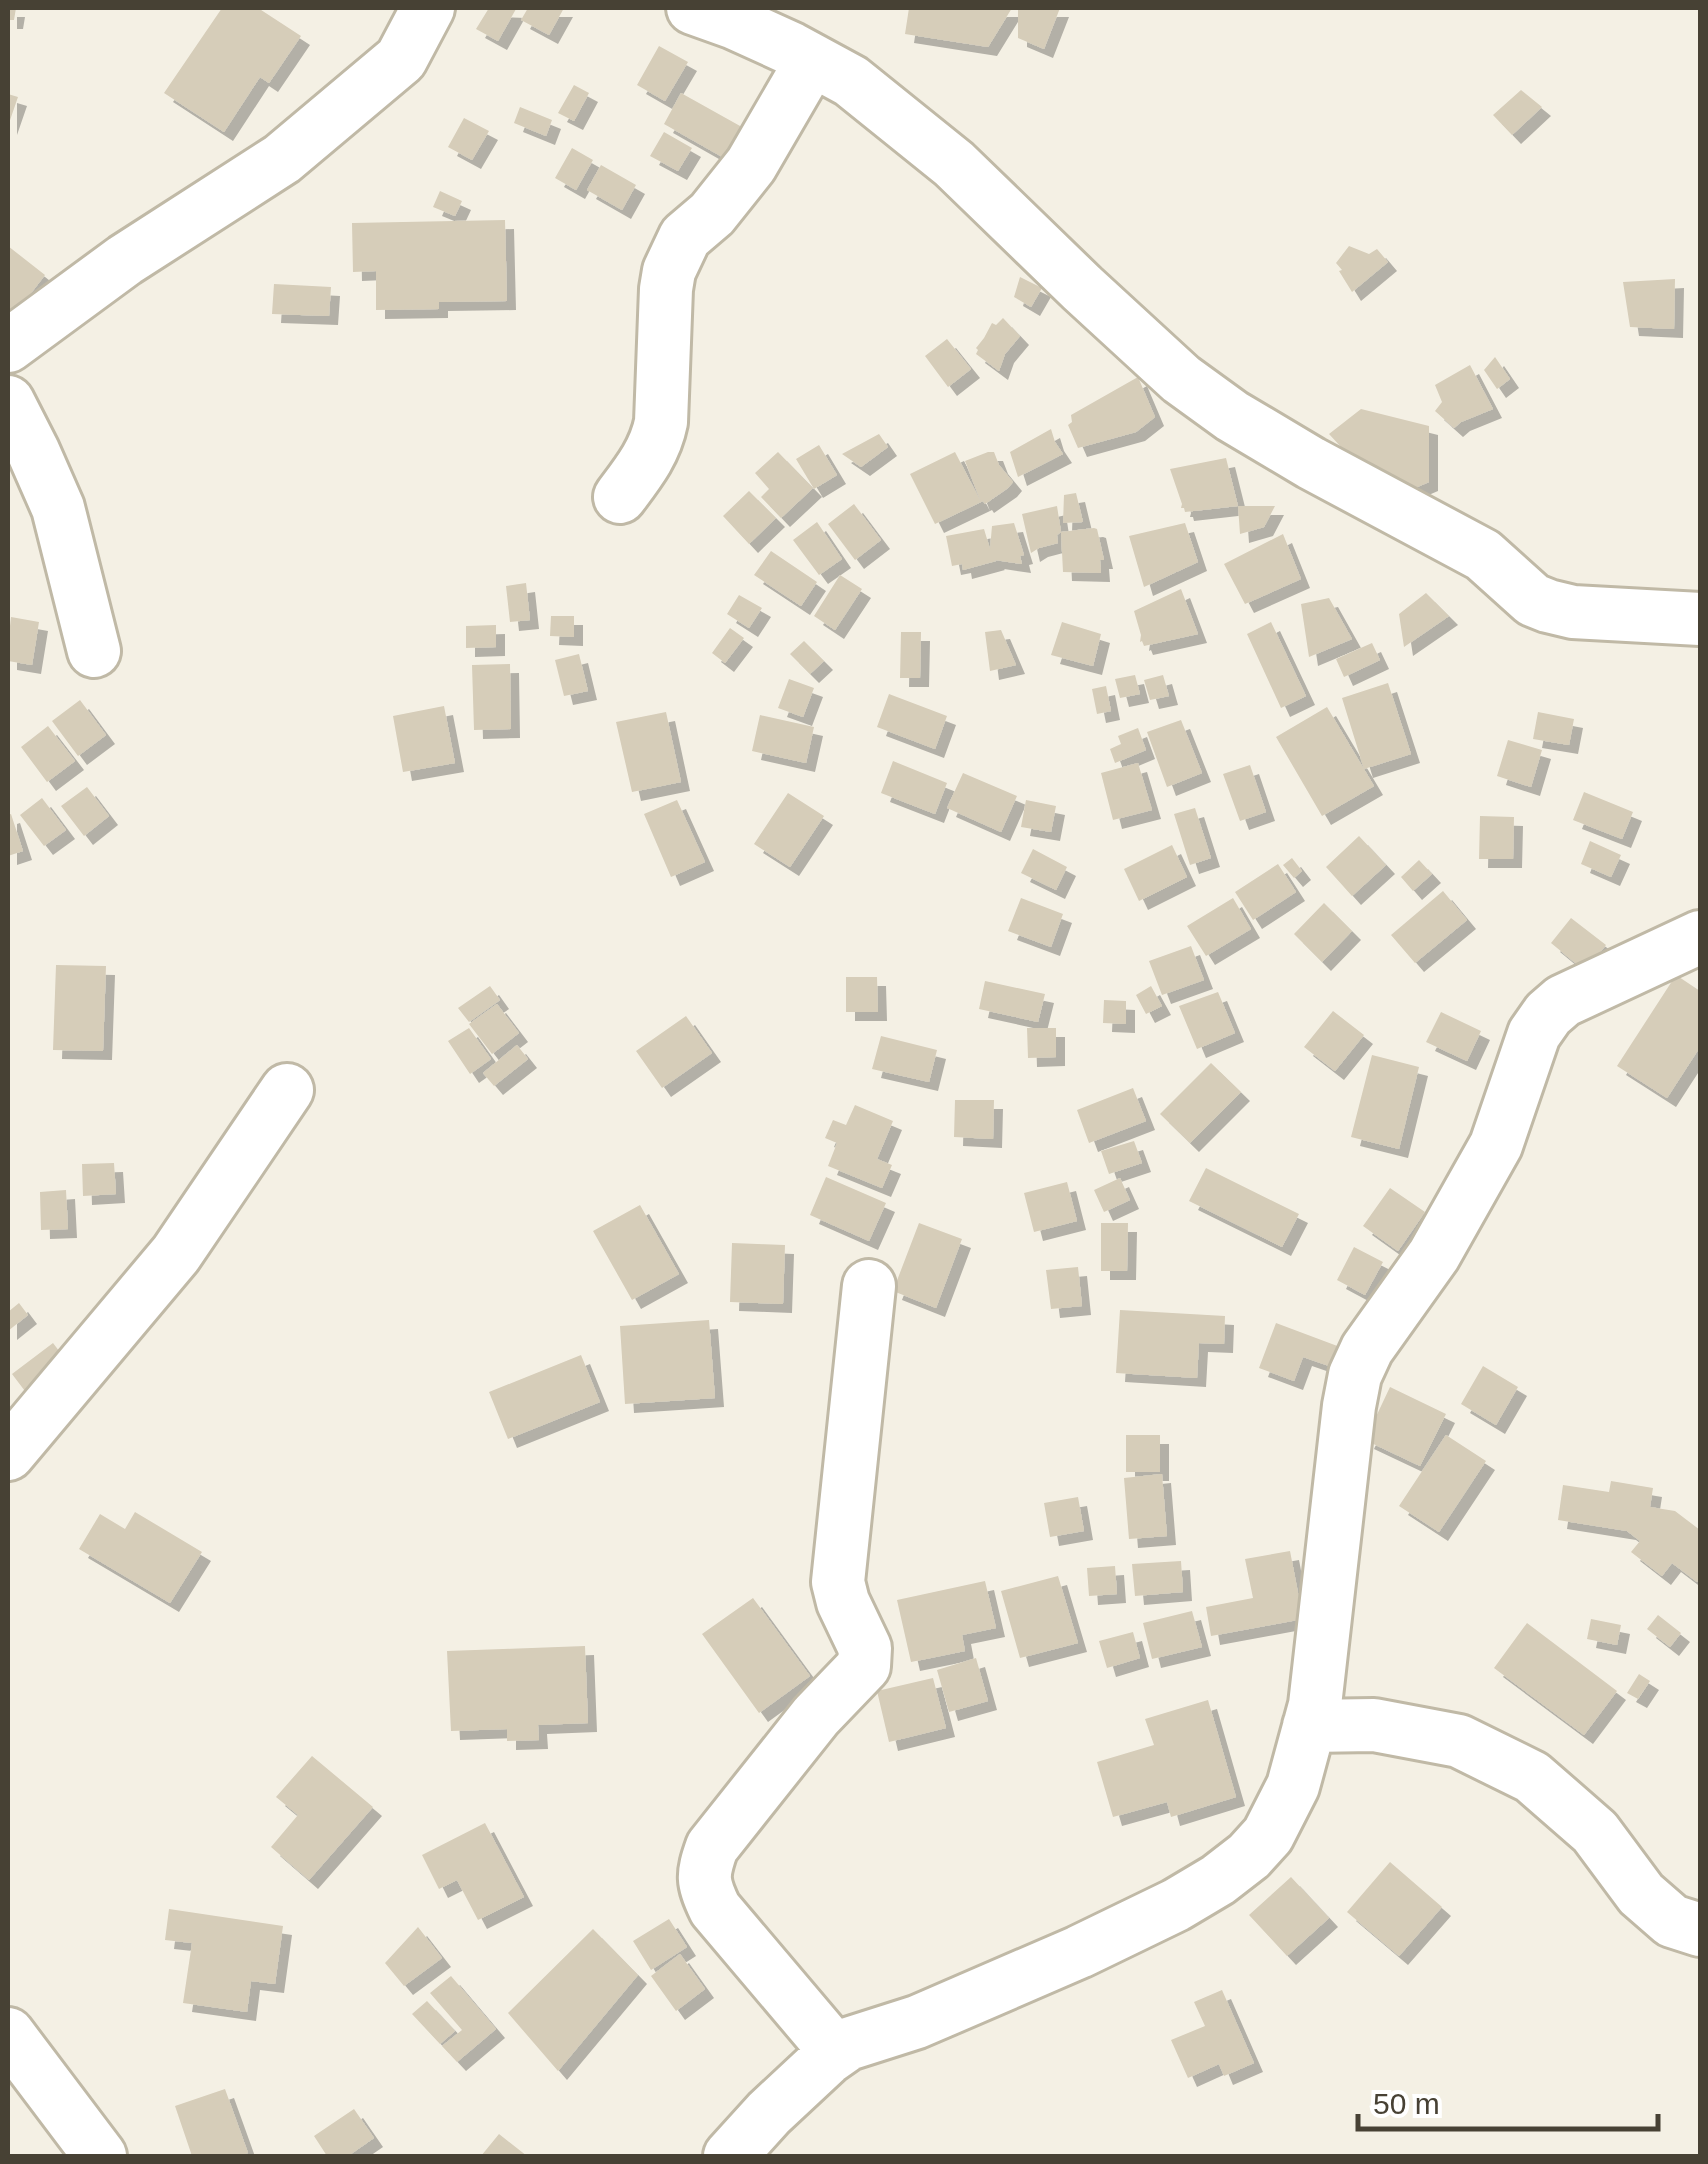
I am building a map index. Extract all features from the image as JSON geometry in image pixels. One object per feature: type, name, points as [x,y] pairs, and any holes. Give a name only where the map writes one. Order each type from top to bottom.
[{"type":"street","points":[[8,346],[125,260],[282,159],[401,59],[428,8]]},
{"type":"street","points":[[693,8],[735,23],[851,81],[954,164],[1181,379],[1232,416],[1312,463],[1482,555],[1532,600],[1573,612],[1700,619]]},
{"type":"street","points":[[620,496],[657,442],[666,289],[676,255],[685,237],[712,214],[751,165],[812,60]]},
{"type":"street","points":[[8,402],[58,508],[94,651]]},
{"type":"street","points":[[730,2156],[769,2113],[848,2044],[917,2022],[1176,1906],[1218,1880],[1268,1835],[1293,1786],[1315,1706],[1349,1406],[1355,1375],[1367,1349],[1434,1254],[1496,1145],[1534,1034],[1548,1014],[1563,1001],[1700,937]]},
{"type":"street","points":[[8,1454],[176,1254],[287,1090]]},
{"type":"street","points":[[836,2052],[715,1909],[704,1888],[703,1872],[712,1847],[816,1716],[864,1666],[865,1648],[838,1582],[869,1286]]},
{"type":"street","points":[[1309,1726],[1374,1725],[1459,1740],[1532,1777],[1596,1832],[1641,1894],[1672,1921],[1700,1930]]},
{"type":"street","points":[[8,2034],[100,2156]]},
{"type":"building","points":[[8,8],[16,8],[14,20],[8,20]]},
{"type":"building","points":[[222,8],[258,8],[301,36],[269,83],[260,77],[224,132],[164,93]]},
{"type":"building","points":[[489,8],[516,9],[498,41],[476,29]]},
{"type":"building","points":[[528,8],[564,8],[549,35],[521,20]]},
{"type":"building","points":[[909,8],[1012,8],[988,47],[905,34]]},
{"type":"building","points":[[1018,8],[1060,8],[1044,49],[1018,38]]},
{"type":"building","points":[[659,46],[688,62],[665,101],[637,85]]},
{"type":"building","points":[[574,85],[589,93],[574,121],[558,113]]},
{"type":"building","points":[[1521,90],[1542,107],[1512,135],[1493,115]]},
{"type":"building","points":[[681,93],[758,136],[740,167],[664,124]]},
{"type":"building","points":[[8,94],[18,97],[8,126]]},
{"type":"building","points":[[520,107],[552,120],[546,136],[514,123]]},
{"type":"building","points":[[464,118],[489,131],[472,160],[448,147]]},
{"type":"building","points":[[664,132],[692,148],[678,171],[650,156]]},
{"type":"building","points":[[572,148],[593,160],[576,190],[555,178]]},
{"type":"building","points":[[601,165],[636,185],[622,210],[587,190]]},
{"type":"building","points":[[440,191],[462,201],[455,216],[433,207]]},
{"type":"building","points":[[505,220],[507,301],[439,302],[439,309],[376,310],[376,271],[353,272],[352,223]]},
{"type":"building","points":[[8,246],[45,275],[8,323]]},
{"type":"building","points":[[1349,246],[1369,254],[1377,249],[1388,262],[1352,292],[1336,263]]},
{"type":"building","points":[[1020,277],[1042,288],[1031,307],[1014,297]]},
{"type":"building","points":[[1675,279],[1674,329],[1630,327],[1623,282]]},
{"type":"building","points":[[274,284],[331,287],[329,316],[272,314]]},
{"type":"building","points":[[1003,318],[1020,336],[1005,354],[999,371],[976,354],[976,348],[992,323],[996,325]]},
{"type":"building","points":[[947,339],[971,369],[948,387],[925,356]]},
{"type":"building","points":[[1495,357],[1510,379],[1497,389],[1484,370]]},
{"type":"building","points":[[1470,365],[1493,409],[1454,428],[1435,411],[1442,402],[1435,385]]},
{"type":"building","points":[[1138,377],[1155,417],[1136,432],[1078,448],[1068,425],[1071,415]]},
{"type":"building","points":[[1361,409],[1429,426],[1429,482],[1394,497],[1352,467],[1329,434]]},
{"type":"building","points":[[1051,429],[1063,454],[1018,477],[1010,452]]},
{"type":"building","points":[[879,434],[888,447],[861,467],[842,454]]},
{"type":"building","points":[[819,445],[837,475],[814,489],[796,459]]},
{"type":"building","points":[[778,452],[813,488],[781,518],[761,497],[769,489],[755,473]]},
{"type":"building","points":[[955,452],[981,502],[935,524],[910,474]]},
{"type":"building","points":[[994,452],[1013,482],[985,504],[965,461]]},
{"type":"building","points":[[1226,458],[1238,506],[1185,512],[1170,469]]},
{"type":"building","points":[[749,491],[776,518],[749,544],[723,516]]},
{"type":"building","points":[[1076,493],[1083,522],[1063,523],[1064,495]]},
{"type":"building","points":[[854,504],[881,540],[855,560],[828,524]]},
{"type":"building","points":[[1057,506],[1061,532],[1057,535],[1058,543],[1031,553],[1022,514]]},
{"type":"building","points":[[1238,506],[1275,506],[1264,527],[1240,534]]},
{"type":"building","points":[[817,522],[842,559],[819,575],[793,540]]},
{"type":"building","points":[[1014,523],[1024,555],[1020,556],[1022,564],[995,560],[963,570],[962,564],[952,566],[946,536],[984,529],[990,549],[992,526]]},
{"type":"building","points":[[1185,523],[1198,562],[1144,587],[1129,536]]},
{"type":"building","points":[[1094,528],[1104,560],[1100,560],[1101,573],[1063,572],[1061,532]]},
{"type":"building","points":[[1283,534],[1301,579],[1245,604],[1224,564]]},
{"type":"building","points":[[771,551],[817,582],[801,606],[754,575]]},
{"type":"building","points":[[840,575],[862,589],[835,630],[814,616]]},
{"type":"building","points":[[526,583],[530,620],[510,622],[506,586]]},
{"type":"building","points":[[1181,589],[1198,634],[1144,646],[1134,611]]},
{"type":"building","points":[[1426,593],[1449,616],[1404,647],[1399,614]]},
{"type":"building","points":[[739,595],[762,608],[749,628],[727,614]]},
{"type":"building","points":[[1329,598],[1352,639],[1309,657],[1301,604]]},
{"type":"building","points":[[551,616],[574,616],[574,637],[550,636]]},
{"type":"building","points":[[11,617],[39,622],[32,665],[8,661]]},
{"type":"building","points":[[1062,622],[1101,634],[1093,666],[1051,655]]},
{"type":"building","points":[[1271,622],[1306,696],[1281,708],[1247,634]]},
{"type":"building","points":[[496,625],[496,647],[466,648],[466,626]]},
{"type":"building","points":[[730,628],[744,638],[725,663],[712,653]]},
{"type":"building","points":[[1001,630],[1016,665],[990,671],[985,632]]},
{"type":"building","points":[[901,632],[921,632],[920,678],[900,678]]},
{"type":"building","points":[[804,641],[824,661],[810,674],[790,654]]},
{"type":"building","points":[[1372,643],[1380,660],[1344,677],[1336,659]]},
{"type":"building","points":[[579,654],[588,691],[564,696],[555,660]]},
{"type":"building","points":[[510,664],[511,729],[474,730],[472,665]]},
{"type":"building","points":[[1135,675],[1140,694],[1120,698],[1115,679]]},
{"type":"building","points":[[1163,675],[1169,696],[1150,700],[1144,680]]},
{"type":"building","points":[[789,679],[814,688],[803,717],[778,708]]},
{"type":"building","points":[[1388,683],[1411,754],[1364,769],[1342,698]]},
{"type":"building","points":[[1106,686],[1111,711],[1097,714],[1092,689]]},
{"type":"building","points":[[889,694],[947,716],[935,749],[877,727]]},
{"type":"building","points":[[80,700],[106,735],[78,756],[52,721]]},
{"type":"building","points":[[444,706],[455,763],[403,772],[393,716]]},
{"type":"building","points":[[1327,707],[1374,786],[1322,816],[1276,737]]},
{"type":"building","points":[[666,712],[681,782],[632,792],[616,722]]},
{"type":"building","points":[[1538,712],[1574,719],[1569,745],[1533,739]]},
{"type":"building","points":[[760,715],[814,727],[806,763],[752,751]]},
{"type":"building","points":[[1181,720],[1202,773],[1167,787],[1147,732]]},
{"type":"building","points":[[48,726],[75,761],[47,782],[21,747]]},
{"type":"building","points":[[1138,728],[1146,750],[1115,763],[1110,749],[1121,744],[1118,736]]},
{"type":"building","points":[[1508,740],[1542,750],[1531,787],[1497,776]]},
{"type":"building","points":[[893,761],[947,783],[935,814],[881,793]]},
{"type":"building","points":[[1138,763],[1152,810],[1113,820],[1101,773]]},
{"type":"building","points":[[1250,765],[1266,812],[1240,821],[1223,774]]},
{"type":"building","points":[[963,773],[1017,796],[1001,832],[947,808]]},
{"type":"building","points":[[87,787],[109,816],[84,836],[61,806]]},
{"type":"building","points":[[1584,792],[1633,812],[1622,839],[1573,820]]},
{"type":"building","points":[[788,793],[824,816],[790,867],[754,844]]},
{"type":"building","points":[[42,798],[66,830],[44,846],[20,815]]},
{"type":"building","points":[[677,800],[705,862],[671,877],[644,814]]},
{"type":"building","points":[[1026,800],[1056,806],[1051,832],[1021,827]]},
{"type":"building","points":[[1195,808],[1211,858],[1190,865],[1174,814]]},
{"type":"building","points":[[11,814],[23,851],[8,856],[8,815]]},
{"type":"building","points":[[1480,816],[1514,817],[1513,859],[1479,859]]},
{"type":"building","points":[[1359,836],[1386,865],[1352,896],[1326,867]]},
{"type":"building","points":[[1590,841],[1621,855],[1611,877],[1581,864]]},
{"type":"building","points":[[1172,845],[1187,877],[1139,901],[1124,869]]},
{"type":"building","points":[[1033,849],[1067,867],[1056,890],[1021,873]]},
{"type":"building","points":[[1292,858],[1302,871],[1294,878],[1283,865]]},
{"type":"building","points":[[1419,860],[1432,874],[1413,891],[1401,877]]},
{"type":"building","points":[[1278,864],[1296,892],[1253,920],[1235,892]]},
{"type":"building","points":[[1443,891],[1467,920],[1415,963],[1391,935]]},
{"type":"building","points":[[1021,898],[1063,914],[1051,947],[1008,931]]},
{"type":"building","points":[[1233,898],[1251,929],[1206,956],[1187,926]]},
{"type":"building","points":[[1324,903],[1352,931],[1322,962],[1294,934]]},
{"type":"building","points":[[1571,918],[1606,945],[1585,971],[1551,943]]},
{"type":"building","points":[[1191,946],[1204,980],[1162,995],[1149,961]]},
{"type":"building","points":[[56,965],[106,966],[103,1051],[53,1050]]},
{"type":"building","points":[[1676,975],[1700,991],[1700,1047],[1667,1098],[1617,1066]]},
{"type":"building","points":[[846,977],[877,977],[878,1012],[846,1012]]},
{"type":"building","points":[[985,981],[1045,994],[1038,1022],[979,1009]]},
{"type":"building","points":[[490,986],[500,1000],[469,1022],[458,1008]]},
{"type":"building","points":[[1151,986],[1162,1006],[1146,1014],[1136,995]]},
{"type":"building","points":[[1218,992],[1235,1033],[1197,1049],[1179,1006]]},
{"type":"building","points":[[1104,1000],[1126,1001],[1126,1024],[1103,1023]]},
{"type":"building","points":[[497,1004],[519,1033],[492,1054],[469,1024]]},
{"type":"building","points":[[1333,1011],[1364,1035],[1335,1071],[1304,1047]]},
{"type":"building","points":[[1441,1012],[1481,1031],[1467,1061],[1426,1042]]},
{"type":"building","points":[[686,1016],[712,1053],[662,1088],[636,1051]]},
{"type":"building","points":[[469,1028],[491,1059],[470,1074],[448,1041]]},
{"type":"building","points":[[1027,1028],[1056,1028],[1056,1057],[1028,1058]]},
{"type":"building","points":[[881,1036],[937,1050],[929,1082],[872,1069]]},
{"type":"building","points":[[517,1045],[528,1059],[494,1086],[483,1073]]},
{"type":"building","points":[[1372,1055],[1419,1067],[1399,1149],[1351,1137]]},
{"type":"building","points":[[1211,1063],[1241,1092],[1190,1143],[1160,1114]]},
{"type":"building","points":[[1133,1088],[1146,1121],[1089,1143],[1077,1110]]},
{"type":"building","points":[[955,1100],[994,1100],[993,1139],[954,1137]]},
{"type":"building","points":[[855,1105],[893,1121],[877,1159],[892,1165],[882,1188],[828,1166],[837,1143],[825,1138],[833,1120],[846,1125]]},
{"type":"building","points":[[1134,1141],[1142,1163],[1109,1174],[1101,1151]]},
{"type":"building","points":[[114,1163],[116,1194],[83,1196],[82,1164]]},
{"type":"building","points":[[1206,1168],[1299,1214],[1282,1247],[1189,1201]]},
{"type":"building","points":[[826,1177],[886,1203],[869,1241],[810,1215]]},
{"type":"building","points":[[1120,1178],[1130,1200],[1104,1212],[1094,1190]]},
{"type":"building","points":[[1067,1182],[1077,1221],[1034,1232],[1024,1193]]},
{"type":"building","points":[[1390,1188],[1425,1212],[1398,1251],[1363,1226]]},
{"type":"building","points":[[66,1190],[68,1229],[41,1230],[40,1192]]},
{"type":"building","points":[[640,1205],[679,1274],[632,1300],[593,1231]]},
{"type":"building","points":[[919,1223],[962,1239],[936,1308],[893,1291]]},
{"type":"building","points":[[1101,1223],[1128,1223],[1127,1271],[1101,1271]]},
{"type":"building","points":[[732,1243],[785,1245],[783,1304],[730,1302]]},
{"type":"building","points":[[1354,1247],[1383,1262],[1365,1295],[1337,1280]]},
{"type":"building","points":[[1078,1267],[1082,1306],[1051,1309],[1046,1270]]},
{"type":"building","points":[[19,1303],[28,1315],[8,1331],[8,1312]]},
{"type":"building","points":[[1120,1310],[1225,1316],[1224,1344],[1199,1343],[1197,1378],[1116,1373]]},
{"type":"building","points":[[709,1320],[715,1398],[625,1404],[620,1326]]},
{"type":"building","points":[[1276,1323],[1340,1347],[1332,1367],[1303,1357],[1294,1381],[1259,1368]]},
{"type":"building","points":[[53,1343],[75,1372],[34,1403],[12,1374]]},
{"type":"building","points":[[581,1355],[600,1402],[508,1439],[489,1392]]},
{"type":"building","points":[[1483,1366],[1518,1387],[1496,1425],[1461,1404]]},
{"type":"building","points":[[1390,1387],[1446,1414],[1420,1466],[1365,1440]]},
{"type":"building","points":[[1126,1435],[1160,1435],[1160,1472],[1126,1472]]},
{"type":"building","points":[[1446,1435],[1486,1461],[1439,1532],[1399,1506]]},
{"type":"building","points":[[1162,1474],[1167,1536],[1129,1539],[1124,1478]]},
{"type":"building","points":[[1611,1481],[1653,1488],[1650,1507],[1675,1511],[1700,1530],[1697,1582],[1672,1563],[1662,1576],[1631,1552],[1640,1541],[1627,1531],[1558,1520],[1563,1485],[1609,1492]]},
{"type":"building","points":[[1078,1497],[1084,1531],[1050,1537],[1044,1503]]},
{"type":"building","points":[[135,1512],[202,1552],[170,1603],[79,1549],[100,1514],[125,1529]]},
{"type":"building","points":[[1290,1551],[1303,1619],[1211,1636],[1206,1607],[1253,1598],[1245,1559]]},
{"type":"building","points":[[1181,1561],[1183,1592],[1135,1596],[1132,1564]]},
{"type":"building","points":[[1115,1566],[1117,1594],[1089,1596],[1087,1568]]},
{"type":"building","points":[[1058,1576],[1078,1643],[1020,1658],[1001,1591]]},
{"type":"building","points":[[985,1581],[996,1628],[962,1635],[965,1651],[911,1662],[897,1600]]},
{"type":"building","points":[[753,1598],[810,1676],[759,1713],[702,1634]]},
{"type":"building","points":[[1192,1611],[1202,1647],[1152,1659],[1143,1623]]},
{"type":"building","points":[[1658,1615],[1681,1633],[1670,1647],[1647,1629]]},
{"type":"building","points":[[1591,1619],[1621,1625],[1617,1645],[1587,1639]]},
{"type":"building","points":[[1527,1623],[1617,1691],[1584,1735],[1494,1668]]},
{"type":"building","points":[[1133,1632],[1140,1658],[1107,1668],[1099,1641]]},
{"type":"building","points":[[585,1646],[588,1723],[538,1725],[539,1740],[507,1741],[507,1729],[451,1731],[447,1651]]},
{"type":"building","points":[[976,1658],[988,1701],[949,1712],[937,1670]]},
{"type":"building","points":[[1639,1674],[1650,1681],[1638,1699],[1627,1693]]},
{"type":"building","points":[[933,1678],[946,1728],[889,1742],[877,1691]]},
{"type":"building","points":[[1208,1700],[1236,1797],[1171,1817],[1167,1802],[1113,1817],[1097,1762],[1154,1745],[1145,1719]]},
{"type":"building","points":[[312,1756],[373,1807],[309,1880],[271,1847],[298,1815],[276,1797]]},
{"type":"building","points":[[485,1823],[524,1897],[478,1920],[457,1880],[439,1889],[422,1855]]},
{"type":"building","points":[[1390,1862],[1442,1907],[1399,1956],[1347,1912]]},
{"type":"building","points":[[1291,1877],[1329,1918],[1287,1956],[1249,1915]]},
{"type":"building","points":[[169,1909],[283,1926],[275,1984],[251,1981],[247,2012],[183,2003],[192,1943],[165,1940]]},
{"type":"building","points":[[669,1919],[687,1947],[651,1970],[633,1941]]},
{"type":"building","points":[[418,1927],[442,1958],[404,1986],[385,1963]]},
{"type":"building","points":[[593,1929],[638,1975],[558,2071],[508,2013]]},
{"type":"building","points":[[680,1954],[705,1989],[676,2011],[651,1976]]},
{"type":"building","points":[[451,1976],[496,2029],[457,2062],[442,2046],[462,2030],[430,1993]]},
{"type":"building","points":[[1222,1990],[1254,2063],[1224,2076],[1219,2064],[1188,2078],[1171,2040],[1205,2026],[1194,2002]]},
{"type":"building","points":[[427,2001],[455,2031],[440,2044],[412,2014]]},
{"type":"building","points":[[225,2089],[248,2153],[192,2156],[175,2106]]},
{"type":"building","points":[[354,2109],[374,2138],[348,2156],[327,2156],[314,2136]]},
{"type":"building","points":[[499,2134],[527,2156],[481,2156]]}]
